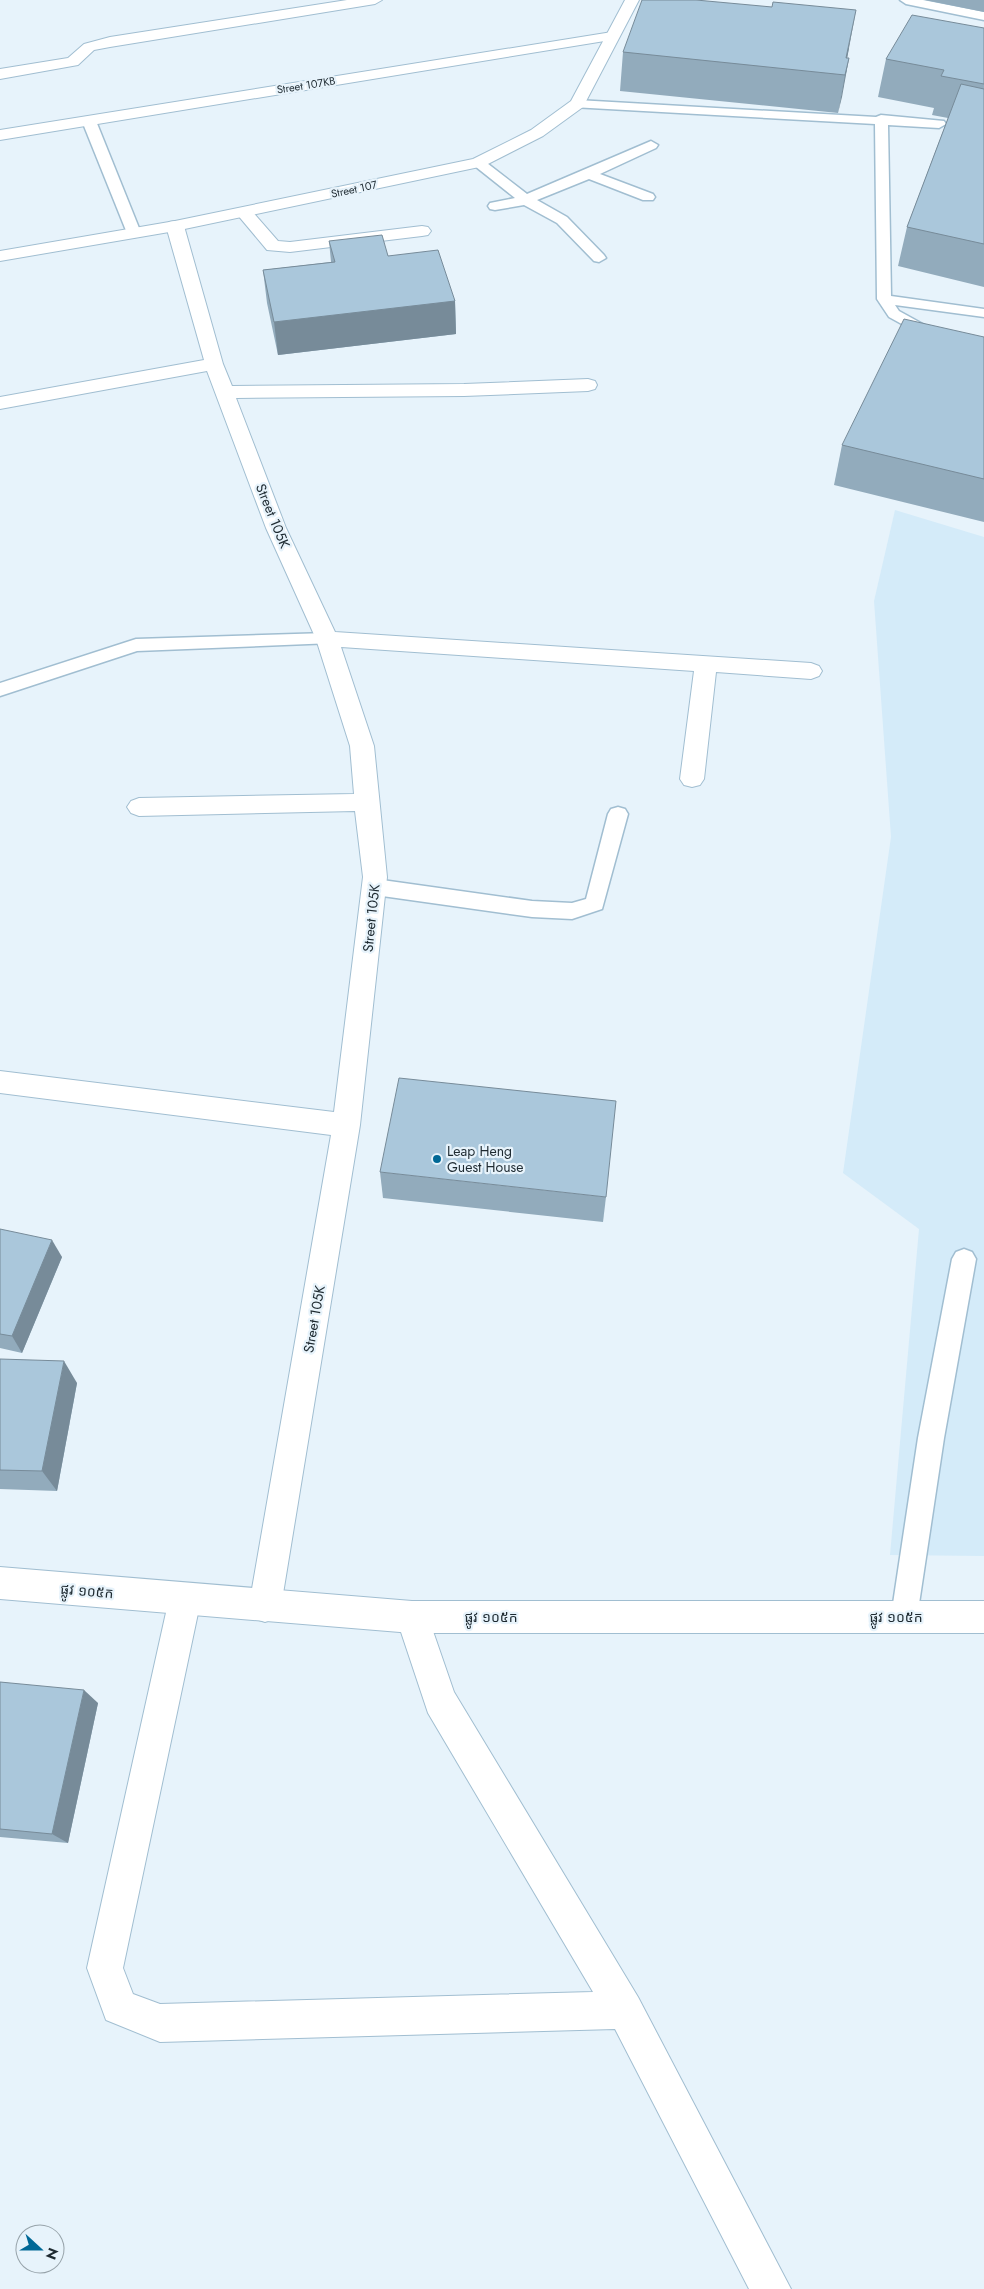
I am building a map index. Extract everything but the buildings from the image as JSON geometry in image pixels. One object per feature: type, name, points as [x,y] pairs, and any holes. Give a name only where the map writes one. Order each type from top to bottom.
[{"type":"street","points":[[0,74],[73,62],[89,48],[98,44],[375,0]]},
{"type":"street","name":"Street 107","points":[[0,256],[244,213],[478,163],[537,133],[577,104],[632,0]]},
{"type":"street","name":"Street 107KB","points":[[0,135],[612,36]]},
{"type":"street","points":[[244,213],[273,246],[290,247],[422,231]]},
{"type":"street","name":"Street 105K","points":[[175,226],[214,364],[276,528],[327,639],[362,746],[375,886],[346,1126],[265,1606]]},
{"type":"street","points":[[0,403],[214,364]]},
{"type":"street","points":[[225,392],[464,390],[588,384]]},
{"type":"street","points":[[327,639],[811,671]]},
{"type":"street","points":[[692,779],[706,664]]},
{"type":"street","points":[[139,806],[366,802]]},
{"type":"street","points":[[0,1082],[346,1126]]},
{"type":"street","name":"ផ្លូវ ១០៥ក","points":[[0,1583],[412,1617],[984,1617]]},
{"type":"street","points":[[186,1599],[105,1968],[119,2007],[160,2023],[625,2010]]},
{"type":"street","points":[[412,1617],[440,1701],[625,2010],[771,2289]]},
{"type":"lane","points":[[906,0],[984,16]]},
{"type":"lane","points":[[577,104],[881,119],[939,124]]},
{"type":"lane","points":[[881,119],[883,135],[884,299],[894,314],[934,336],[984,348]]},
{"type":"lane","points":[[89,120],[134,233]]},
{"type":"lane","points":[[495,206],[526,200],[590,174],[651,145]]},
{"type":"lane","points":[[478,163],[526,200],[562,220],[598,258]]},
{"type":"lane","points":[[590,174],[648,197]]},
{"type":"lane","points":[[884,299],[984,313]]},
{"type":"lane","points":[[0,690],[136,645],[327,639]]},
{"type":"lane","points":[[375,886],[532,909],[572,911],[580,909],[595,904],[618,814]]},
{"type":"lane","points":[[904,1617],[931,1438],[964,1259]]},
{"type":"shaded area","points":[[895,510],[984,537],[984,1556],[890,1555],[919,1229],[843,1173],[891,837],[874,601]]},
{"type":"place","name":"Leap Heng Guest House","points":[[437,1159]]}]
